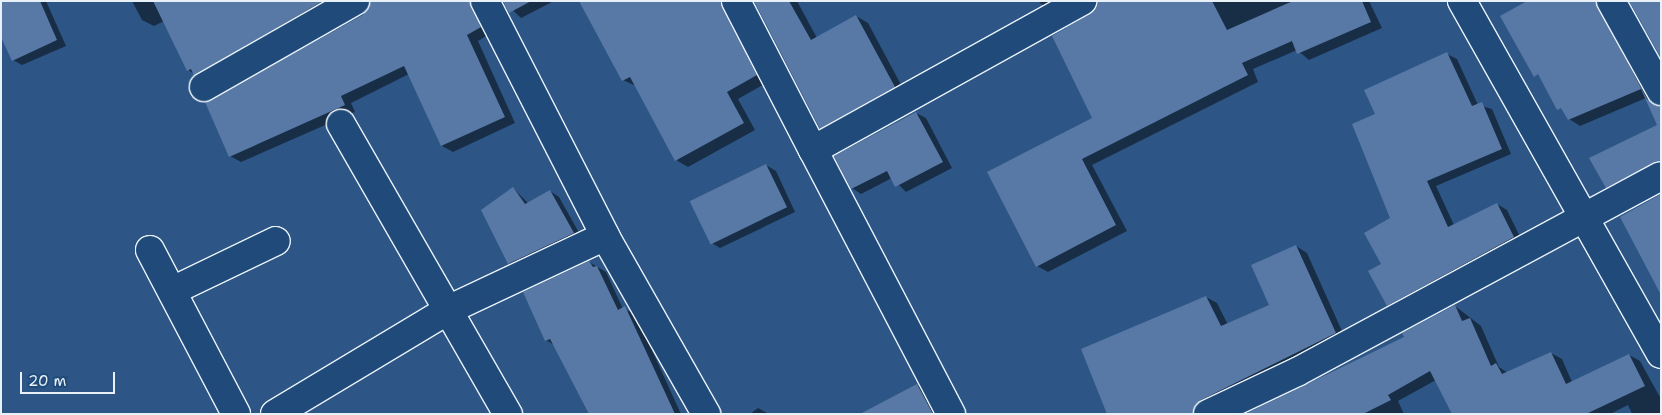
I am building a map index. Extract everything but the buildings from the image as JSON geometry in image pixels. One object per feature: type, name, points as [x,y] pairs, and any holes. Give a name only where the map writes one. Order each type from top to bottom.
[{"type":"street","points":[[204,87],[320,10],[355,1]]},
{"type":"street","points":[[485,1],[605,236],[706,414]]},
{"type":"street","points":[[736,1],[950,414]]},
{"type":"street","points":[[813,150],[1082,1]]},
{"type":"street","points":[[1462,1],[1585,215],[1661,354]]},
{"type":"street","points":[[1610,1],[1661,91]]},
{"type":"street","points":[[341,124],[450,309],[508,414]]},
{"type":"street","points":[[1208,414],[1298,372],[1585,215],[1661,176]]},
{"type":"street","points":[[275,414],[450,309],[605,236]]},
{"type":"street","points":[[172,291],[276,241]]},
{"type":"street","points":[[150,250],[236,414]]}]
